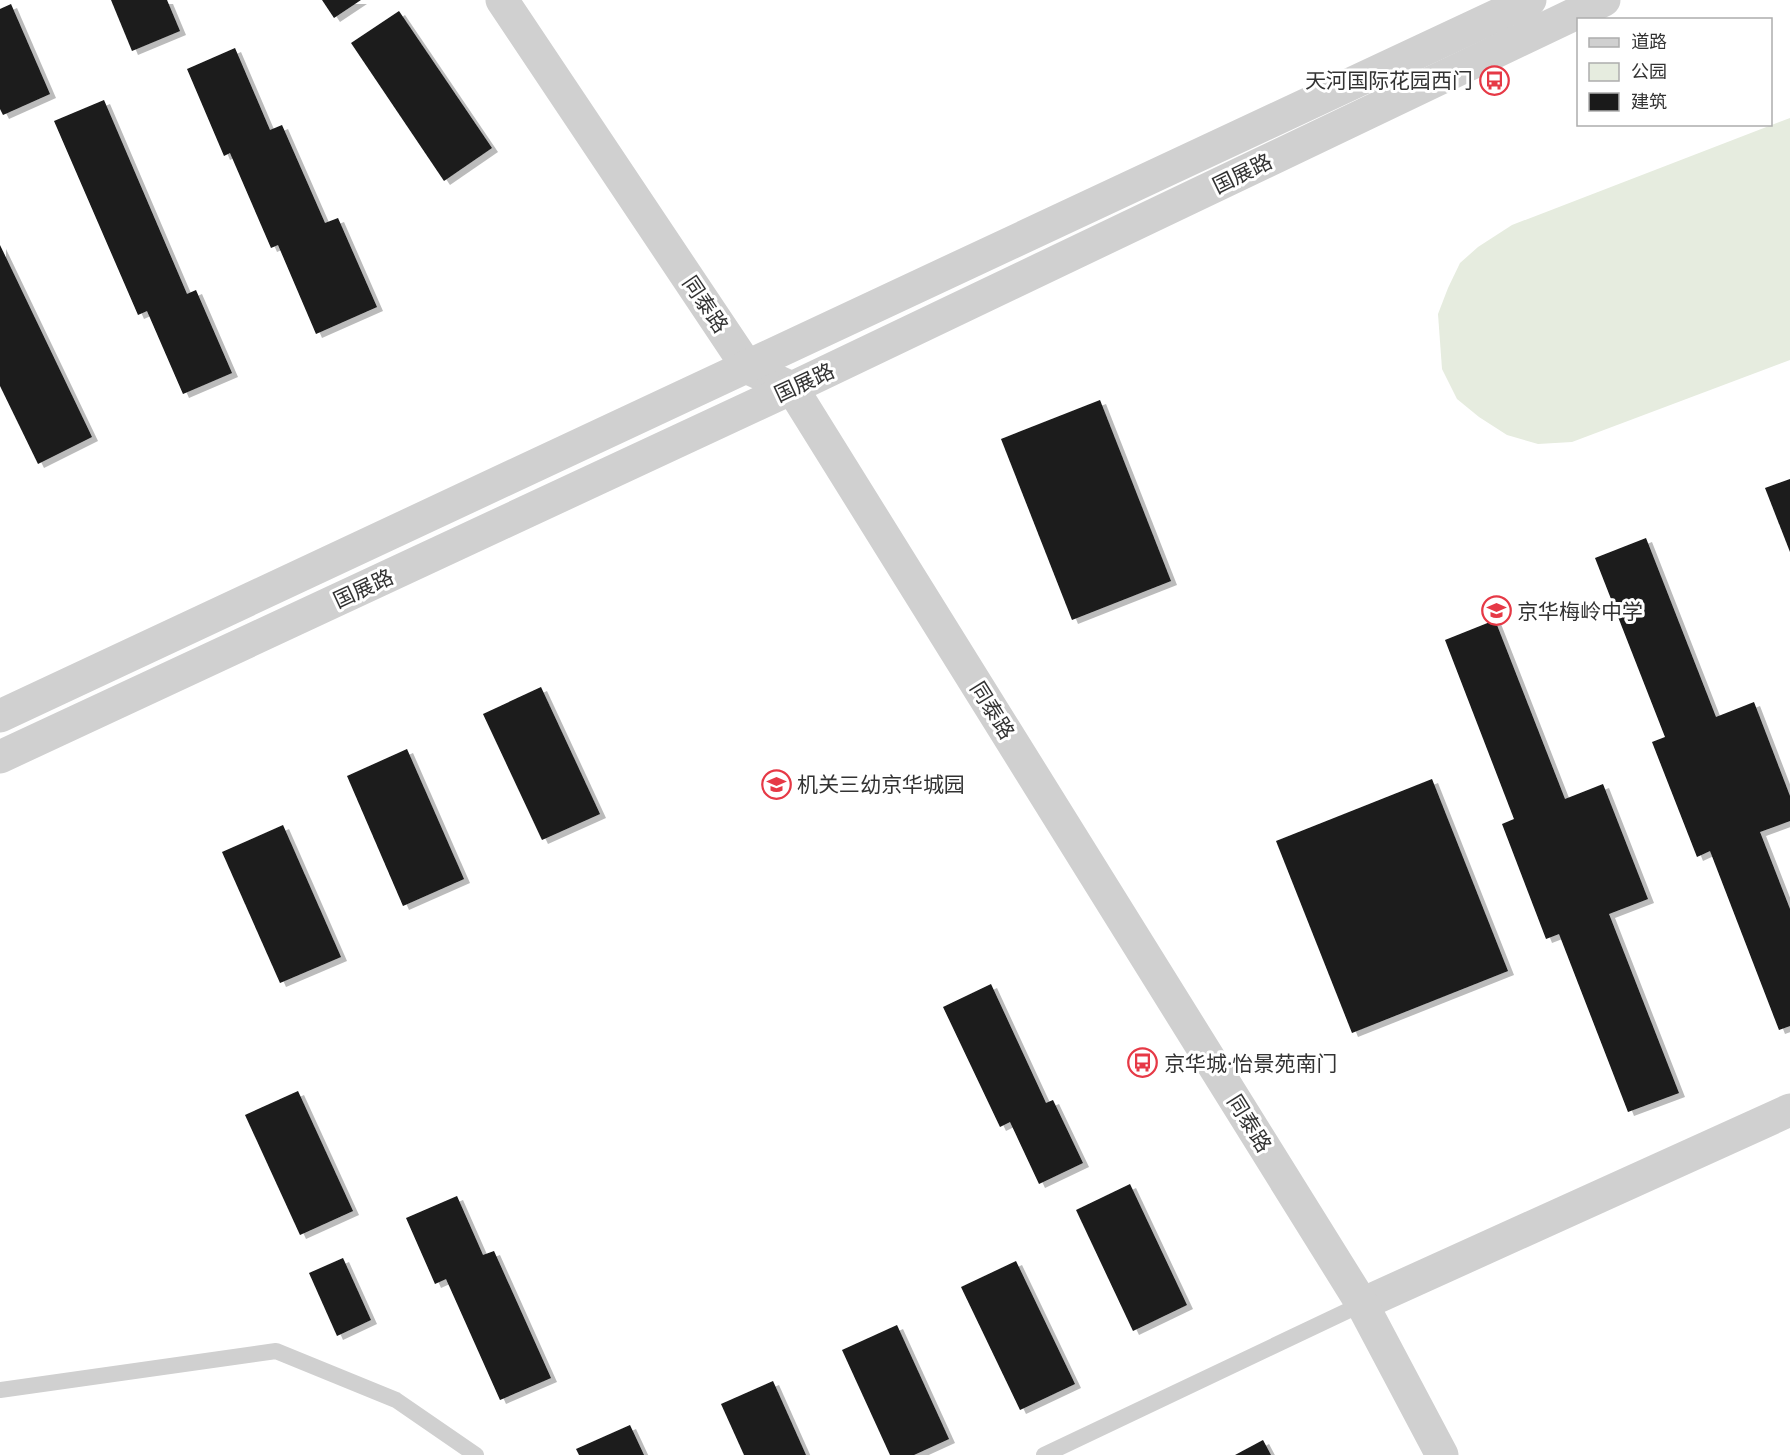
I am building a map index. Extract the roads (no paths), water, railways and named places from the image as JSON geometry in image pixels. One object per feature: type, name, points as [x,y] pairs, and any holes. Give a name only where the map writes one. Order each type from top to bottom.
[{"type":"street","name":"同泰路","points":[[502,0],[748,368]]},
{"type":"street","name":"国展路","points":[[0,716],[748,368],[1530,0]]},
{"type":"street","name":"国展路","points":[[0,757],[792,388],[1604,0]]},
{"type":"street","points":[[748,368],[792,388]]},
{"type":"street","name":"同泰路","points":[[792,388],[1362,1304],[1442,1455]]},
{"type":"street","points":[[1362,1304],[1790,1110]]},
{"type":"lane","points":[[1044,1455],[1362,1304]]},
{"type":"lane","points":[[0,1390],[276,1351],[396,1400],[476,1455]]},
{"type":"place","name":"天河国际花园西门","points":[[1494,80]]},
{"type":"place","name":"京华梅岭中学","points":[[1496,611]]},
{"type":"place","name":"机关三幼京华城园","points":[[776,784]]},
{"type":"place","name":"京华城·怡景苑南门","points":[[1143,1063]]}]
